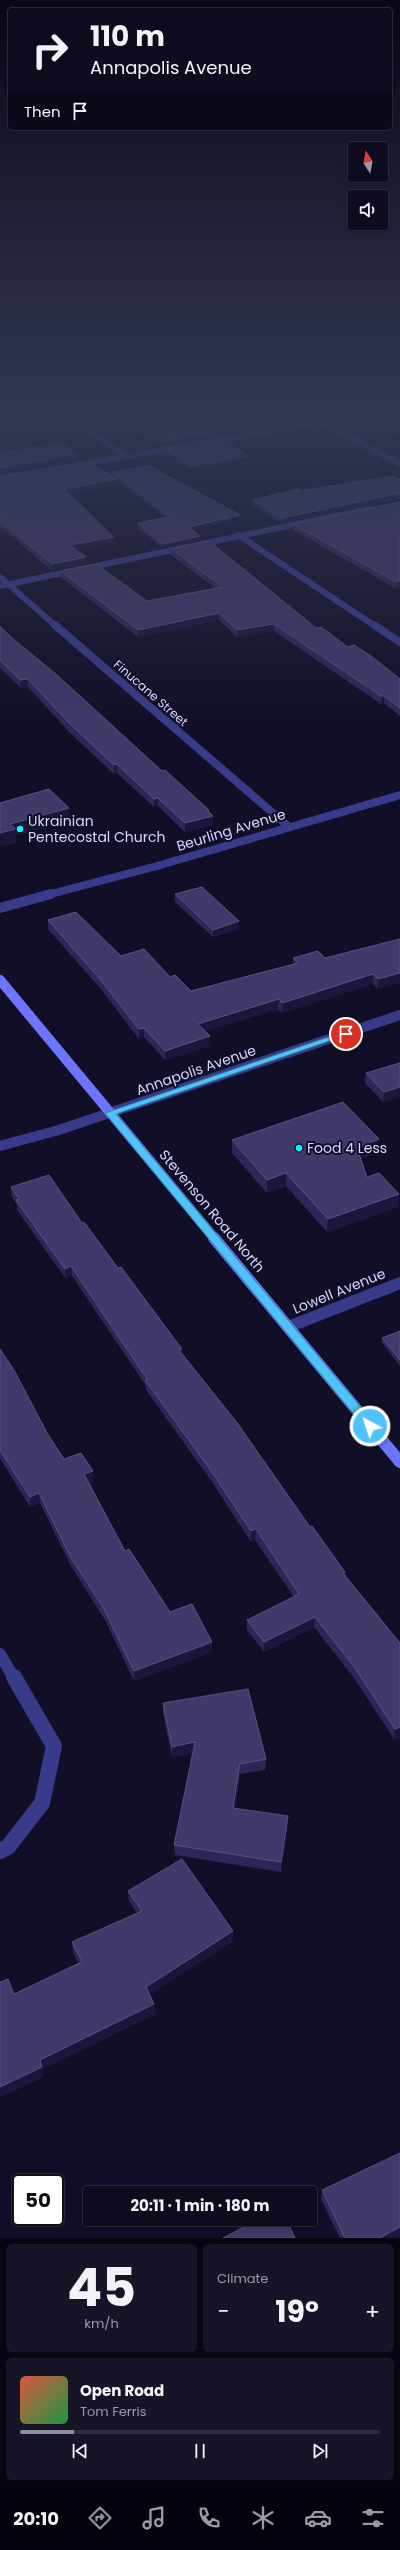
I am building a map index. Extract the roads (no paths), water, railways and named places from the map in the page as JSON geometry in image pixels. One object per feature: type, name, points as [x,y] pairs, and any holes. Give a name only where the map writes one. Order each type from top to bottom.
[{"type":"main road","name":"Stevenson Road North","points":[[0,980],[400,1462]]},
{"type":"street","points":[[0,586],[320,518]]},
{"type":"street","points":[[238,535],[400,642]]},
{"type":"street","name":"Finucane Street","points":[[0,578],[288,826]]},
{"type":"street","name":"Beurling Avenue","points":[[0,908],[157,866],[288,826],[400,795]]},
{"type":"street","name":"Annapolis Avenue","points":[[0,1146],[110,1113],[400,1015]]},
{"type":"street","name":"Lowell Avenue","points":[[288,1327],[400,1283]]},
{"type":"street","points":[[0,1654],[54,1746],[42,1803],[8,1847],[0,1851]]},
{"type":"place","name":"Ukrainian Pentecostal Church","points":[[20,829]]},
{"type":"place","name":"Food 4 Less","points":[[299,1148]]}]
